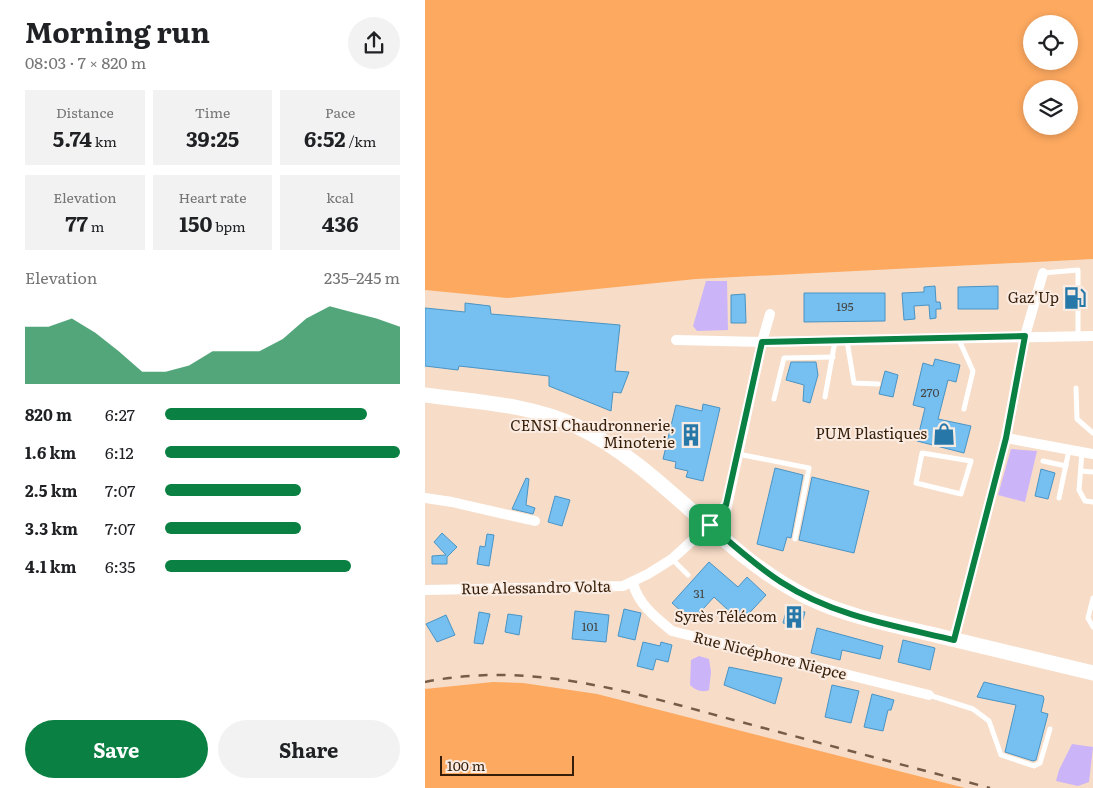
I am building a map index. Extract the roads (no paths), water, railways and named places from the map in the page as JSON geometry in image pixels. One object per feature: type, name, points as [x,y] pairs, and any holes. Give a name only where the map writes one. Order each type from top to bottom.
[{"type":"street","points":[[954,640],[1006,438],[1025,336],[1043,273]]},
{"type":"street","points":[[710,525],[710,519],[726,505],[762,342],[770,314]]},
{"type":"street","points":[[676,340],[762,342],[959,340],[1025,336],[1093,336]]},
{"type":"street","points":[[425,395],[511,407],[575,425],[627,456],[781,582],[809,598],[837,610],[1093,673]]},
{"type":"street","points":[[1006,438],[1093,454]]},
{"type":"street","points":[[425,498],[452,502],[535,521]]},
{"type":"street","name":"Rue Alessandro Volta","points":[[425,590],[613,587],[633,583],[672,559],[693,540],[713,534],[710,525]]},
{"type":"street","name":"Rue Nicéphore Niepce","points":[[633,583],[635,594],[641,602],[672,631],[929,696]]},
{"type":"lane","points":[[1043,273],[1078,270],[1078,336]]},
{"type":"lane","points":[[959,340],[973,371],[964,409]]},
{"type":"lane","points":[[825,396],[835,341]]},
{"type":"lane","points":[[847,341],[853,383],[878,384]]},
{"type":"lane","points":[[774,399],[784,358],[833,357]]},
{"type":"lane","points":[[1076,388],[1077,419],[1093,433]]},
{"type":"lane","points":[[1059,498],[1069,449]]},
{"type":"lane","points":[[1082,452],[1079,490],[1085,500],[1093,502]]},
{"type":"lane","points":[[737,454],[809,468],[795,539]]},
{"type":"lane","points":[[922,454],[971,461],[961,494],[916,483],[922,454]]},
{"type":"lane","points":[[1043,461],[1066,466]]},
{"type":"lane","points":[[1081,471],[1093,472]]},
{"type":"lane","points":[[672,559],[688,575]]},
{"type":"lane","points":[[1093,598],[1088,618],[1093,627]]},
{"type":"lane","points":[[929,696],[973,710],[989,721],[1001,756],[1034,766],[1040,763],[1050,729]]},
{"type":"railway","points":[[425,682],[465,676],[505,675],[585,683],[663,701],[990,788]]},
{"type":"place","name":"Gaz'Up","points":[[1075,298]]},
{"type":"place","name":"PUM Plastiques","points":[[944,434]]},
{"type":"place","name":"CENSI Chaudronnerie, Minoterie","points":[[691,435]]},
{"type":"place","name":"Syrès Télécom","points":[[794,617]]}]
